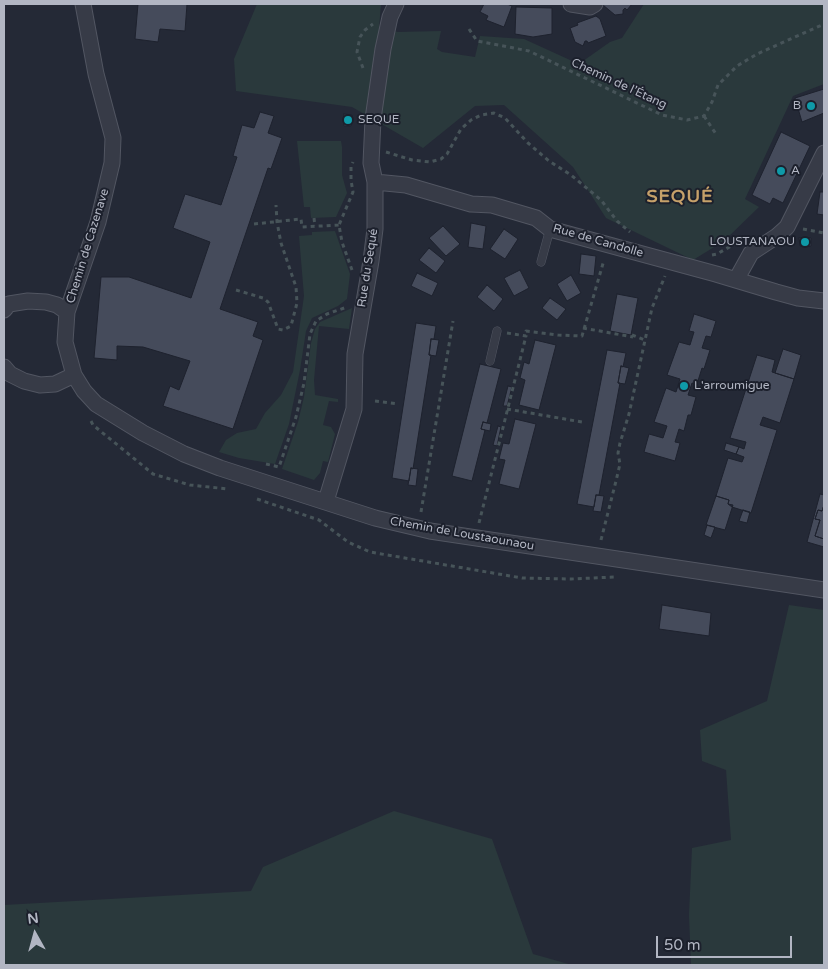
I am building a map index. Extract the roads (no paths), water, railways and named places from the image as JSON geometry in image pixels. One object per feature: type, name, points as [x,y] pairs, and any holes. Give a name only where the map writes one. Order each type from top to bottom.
[{"type":"street","name":"Chemin de Cazenave","points":[[67,312],[98,222],[112,163],[113,138],[96,74],[83,4]]},
{"type":"street","name":"Rue du Sequé","points":[[326,501],[354,409],[354,354],[375,228],[375,182],[371,163],[373,119],[383,49],[390,18],[396,4]]},
{"type":"street","points":[[571,4],[590,8],[595,4]]},
{"type":"street","points":[[736,280],[751,253],[787,227],[819,176],[824,153]]},
{"type":"street","name":"Rue de Candolle","points":[[375,182],[406,185],[471,204],[492,205],[536,218],[550,229],[671,261],[798,298],[824,301]]},
{"type":"street","points":[[5,305],[28,301],[46,302],[57,305],[67,312]]},
{"type":"street","name":"Chemin de Loustaounaou","points":[[67,312],[65,342],[67,355],[74,375],[84,391],[96,404],[143,433],[184,454],[220,468],[375,518],[430,531],[824,590]]},
{"type":"street","points":[[4,367],[10,374],[40,386],[56,384],[74,375]]},
{"type":"lane","points":[[541,262],[550,229]]},
{"type":"lane","points":[[490,360],[497,331]]},
{"type":"place","name":"B","points":[[811,106]]},
{"type":"place","name":"SEQUE","points":[[348,120]]},
{"type":"place","name":"A","points":[[781,171]]},
{"type":"place","name":"LOUSTANAOU","points":[[805,242]]},
{"type":"place","name":"L'arroumigue","points":[[684,386]]},
{"type":"district","name":"SEQUÉ","points":[[680,197]]}]
